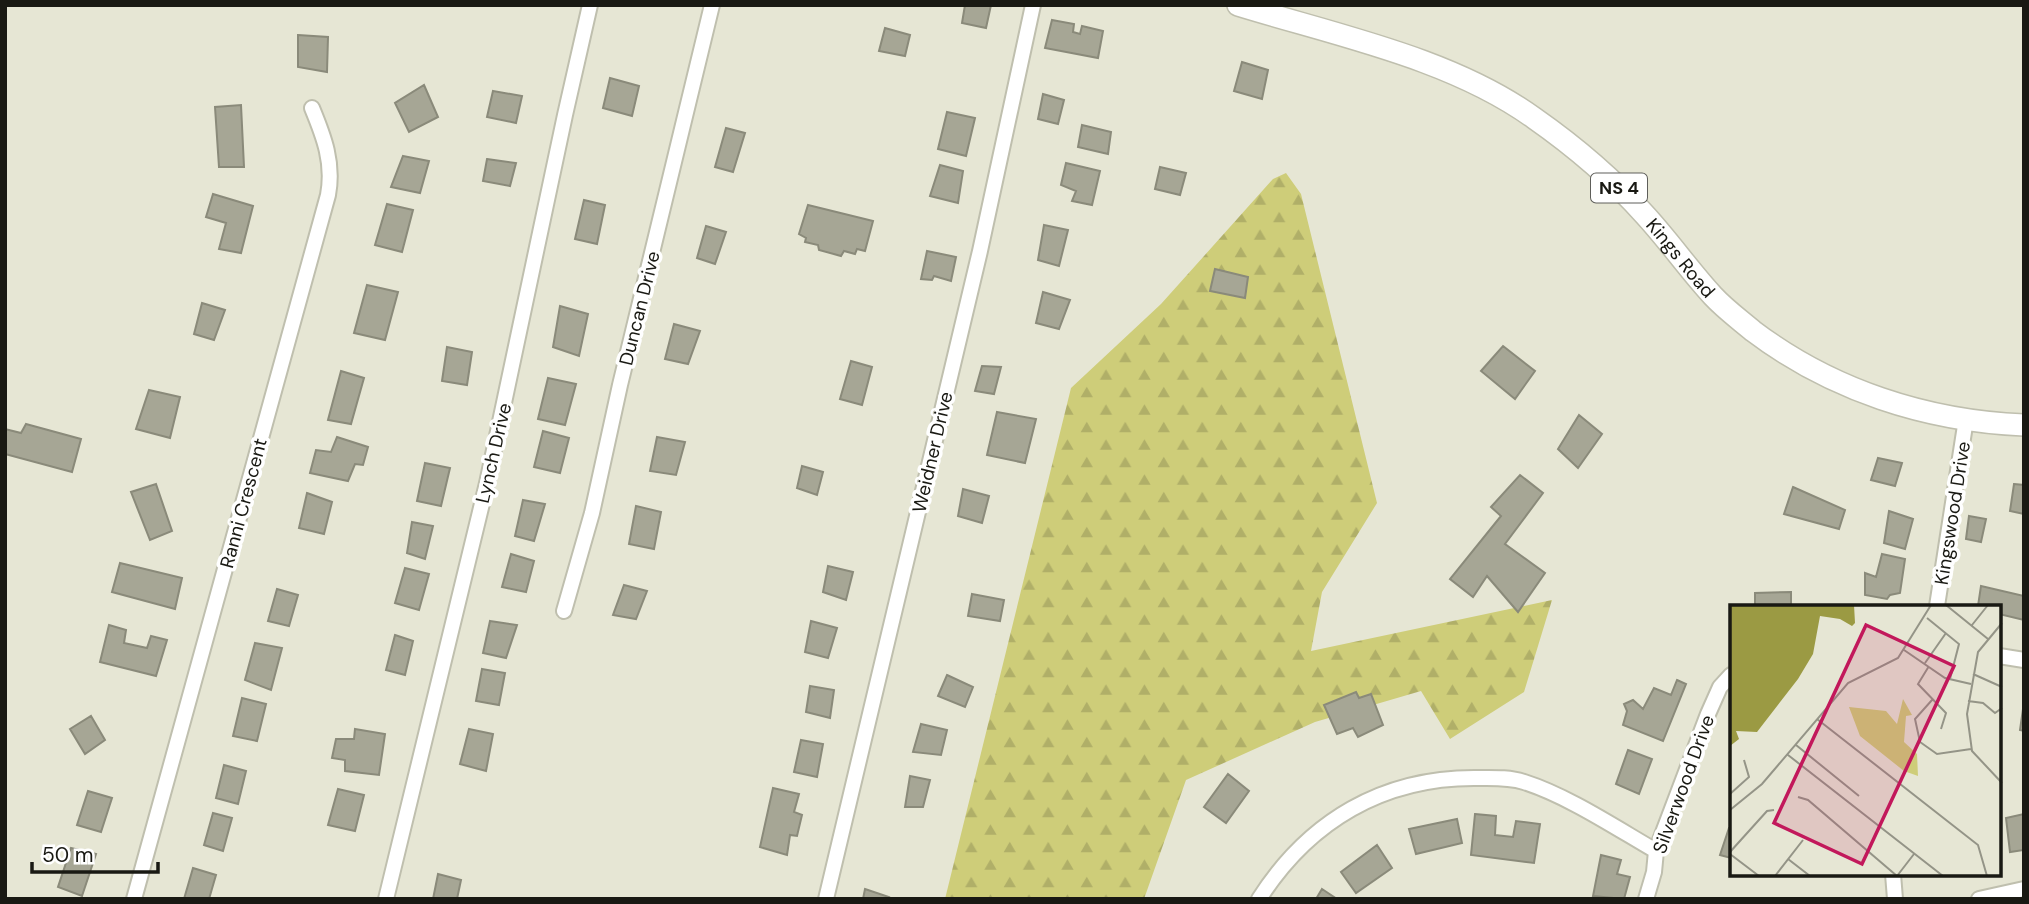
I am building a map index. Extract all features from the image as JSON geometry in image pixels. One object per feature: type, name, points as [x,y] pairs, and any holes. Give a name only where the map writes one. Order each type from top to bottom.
[{"type":"main road","name":"Kings Road","points":[[1238,5],[1395,52],[1465,79],[1531,116],[1590,160],[1612,181],[1645,215],[1714,298],[1771,345],[1835,382],[1916,410],[2024,425]]},
{"type":"street","name":"Lynch Drive","points":[[386,899],[484,494],[590,5]]},
{"type":"street","name":"Duncan Drive","points":[[564,611],[592,513],[620,384],[712,5]]},
{"type":"street","name":"Weidner Drive","points":[[826,899],[980,251],[1033,5]]},
{"type":"street","name":"Ranni Crescent","points":[[134,899],[328,195],[330,169],[326,141],[312,108]]},
{"type":"street","name":"Kingswood Drive","points":[[1937,605],[1966,419]]},
{"type":"street","points":[[2001,656],[2024,660]]},
{"type":"street","name":"Silverwood Drive","points":[[1646,899],[1654,872],[1656,851],[1708,714],[1720,687],[1730,676]]},
{"type":"street","points":[[1259,899],[1280,867],[1298,848],[1354,807],[1404,787],[1457,777],[1522,781],[1546,790],[1656,851]]},
{"type":"street","points":[[1893,876],[1895,899]]},
{"type":"street","points":[[1979,899],[2024,889]]},
{"type":"green space","points":[[1286,173],[1301,194],[1377,503],[1322,592],[1311,651],[1552,600],[1524,692],[1450,739],[1421,691],[1315,722],[1186,780],[1144,899],[945,899],[1071,388],[1161,304],[1273,179]]},
{"type":"building","points":[[965,5],[991,5],[986,28],[962,23]]},
{"type":"building","points":[[1052,20],[1074,24],[1073,32],[1080,34],[1082,26],[1103,31],[1098,58],[1045,48]]},
{"type":"building","points":[[885,28],[910,35],[905,56],[879,51]]},
{"type":"building","points":[[298,35],[328,37],[327,72],[298,67]]},
{"type":"building","points":[[1242,62],[1268,70],[1262,99],[1234,91]]},
{"type":"building","points":[[610,78],[639,86],[632,116],[603,108]]},
{"type":"building","points":[[424,85],[438,117],[409,132],[395,103]]},
{"type":"building","points":[[493,91],[522,96],[516,123],[487,117]]},
{"type":"building","points":[[1043,94],[1064,100],[1058,124],[1038,119]]},
{"type":"building","points":[[241,105],[244,167],[219,167],[215,107]]},
{"type":"building","points":[[947,112],[975,118],[966,156],[938,149]]},
{"type":"building","points":[[1082,125],[1111,132],[1108,154],[1078,147]]},
{"type":"building","points":[[726,128],[745,133],[733,172],[715,167]]},
{"type":"building","points":[[403,156],[429,161],[420,193],[391,187]]},
{"type":"building","points":[[487,159],[516,163],[510,186],[483,181]]},
{"type":"building","points":[[1066,163],[1100,171],[1092,205],[1072,201],[1076,191],[1061,185]]},
{"type":"building","points":[[940,165],[963,171],[958,203],[930,196]]},
{"type":"building","points":[[1160,167],[1186,173],[1180,195],[1155,189]]},
{"type":"building","points":[[213,194],[253,206],[241,253],[219,249],[226,223],[206,217]]},
{"type":"building","points":[[584,200],[605,205],[597,244],[575,239]]},
{"type":"building","points":[[387,204],[413,210],[402,252],[375,245]]},
{"type":"building","points":[[808,205],[873,221],[865,251],[857,249],[855,254],[844,251],[841,256],[819,250],[818,245],[805,242],[806,238],[799,234]]},
{"type":"building","points":[[1044,225],[1068,230],[1059,266],[1038,260]]},
{"type":"building","points":[[706,226],[726,232],[715,264],[697,258]]},
{"type":"building","points":[[927,251],[956,257],[951,281],[934,276],[932,280],[921,279]]},
{"type":"building","points":[[1215,269],[1248,277],[1245,298],[1210,291]]},
{"type":"building","points":[[367,285],[398,292],[385,340],[354,333]]},
{"type":"building","points":[[1043,292],[1070,300],[1059,329],[1036,323]]},
{"type":"building","points":[[202,303],[225,310],[214,340],[194,334]]},
{"type":"building","points":[[560,306],[588,314],[579,356],[553,347]]},
{"type":"building","points":[[674,324],[700,331],[688,364],[665,359]]},
{"type":"building","points":[[1503,346],[1535,371],[1515,399],[1481,371]]},
{"type":"building","points":[[447,347],[472,352],[467,385],[442,381]]},
{"type":"building","points":[[851,361],[872,367],[862,405],[840,399]]},
{"type":"building","points":[[982,366],[1001,367],[994,394],[975,391]]},
{"type":"building","points":[[341,371],[364,378],[351,424],[328,420]]},
{"type":"building","points":[[548,378],[576,384],[565,425],[538,419]]},
{"type":"building","points":[[149,390],[180,397],[170,438],[136,429]]},
{"type":"building","points":[[997,412],[1036,419],[1025,463],[987,455]]},
{"type":"building","points":[[1579,415],[1602,434],[1578,468],[1558,449]]},
{"type":"building","points":[[26,424],[81,439],[72,472],[5,454],[5,429],[21,433]]},
{"type":"building","points":[[543,431],[569,438],[560,473],[534,467]]},
{"type":"building","points":[[337,437],[368,447],[363,465],[355,464],[348,481],[310,473],[316,450],[331,452]]},
{"type":"building","points":[[657,437],[685,442],[676,475],[650,471]]},
{"type":"building","points":[[1878,458],[1902,463],[1895,486],[1871,480]]},
{"type":"building","points":[[425,463],[450,468],[441,506],[417,501]]},
{"type":"building","points":[[802,466],[823,472],[817,495],[797,488]]},
{"type":"building","points":[[1520,475],[1543,493],[1505,544],[1545,573],[1518,612],[1487,576],[1473,597],[1450,579],[1501,516],[1491,507]]},
{"type":"building","points":[[156,484],[172,531],[150,540],[131,492]]},
{"type":"building","points":[[2014,484],[2024,485],[2024,514],[2010,511]]},
{"type":"building","points":[[1793,487],[1845,510],[1839,529],[1784,514]]},
{"type":"building","points":[[963,489],[989,496],[982,523],[958,516]]},
{"type":"building","points":[[307,493],[332,502],[324,534],[299,528]]},
{"type":"building","points":[[523,500],[545,504],[534,541],[515,536]]},
{"type":"building","points":[[636,506],[661,512],[654,549],[629,544]]},
{"type":"building","points":[[1889,511],[1913,519],[1905,549],[1884,543]]},
{"type":"building","points":[[1969,516],[1986,519],[1981,542],[1966,539]]},
{"type":"building","points":[[412,522],[433,526],[425,559],[407,553]]},
{"type":"building","points":[[511,554],[534,561],[526,592],[502,587]]},
{"type":"building","points":[[1882,554],[1905,559],[1900,593],[1890,595],[1887,599],[1865,595],[1865,573],[1876,577]]},
{"type":"building","points":[[120,563],[182,578],[175,609],[112,592]]},
{"type":"building","points":[[828,566],[853,572],[846,600],[823,592]]},
{"type":"building","points":[[405,568],[429,574],[419,610],[395,603]]},
{"type":"building","points":[[624,585],[647,591],[636,619],[613,615]]},
{"type":"building","points":[[1981,586],[2024,596],[2024,620],[2001,614],[2001,605],[1978,605]]},
{"type":"building","points":[[277,589],[298,595],[289,626],[268,621]]},
{"type":"building","points":[[1791,592],[1791,605],[1755,605],[1755,593]]},
{"type":"building","points":[[972,594],[1004,600],[1000,621],[968,616]]},
{"type":"building","points":[[490,621],[517,625],[506,658],[483,653]]},
{"type":"building","points":[[811,621],[837,628],[828,658],[805,652]]},
{"type":"building","points":[[109,625],[126,630],[124,643],[147,648],[151,636],[167,640],[156,676],[100,662]]},
{"type":"building","points":[[395,635],[413,641],[405,675],[386,670]]},
{"type":"building","points":[[255,643],[282,648],[271,690],[245,680]]},
{"type":"building","points":[[482,669],[505,673],[499,705],[476,701]]},
{"type":"building","points":[[947,675],[973,687],[965,707],[938,696]]},
{"type":"building","points":[[1677,680],[1686,684],[1663,741],[1623,725],[1627,711],[1624,704],[1633,700],[1643,709],[1654,688],[1671,695]]},
{"type":"building","points":[[810,686],[834,690],[830,718],[806,712]]},
{"type":"building","points":[[1356,692],[1359,698],[1371,694],[1383,725],[1358,737],[1353,728],[1337,734],[1324,705]]},
{"type":"building","points":[[242,698],[266,704],[257,741],[233,736]]},
{"type":"building","points":[[2024,709],[2024,731],[2020,730]]},
{"type":"building","points":[[91,716],[105,740],[85,754],[70,729]]},
{"type":"building","points":[[921,724],[947,730],[941,755],[913,752]]},
{"type":"building","points":[[355,729],[385,734],[379,775],[345,771],[345,760],[332,758],[336,739],[354,739]]},
{"type":"building","points":[[469,729],[493,734],[486,771],[460,764]]},
{"type":"building","points":[[801,740],[823,744],[817,777],[794,772]]},
{"type":"building","points":[[1628,750],[1652,759],[1639,794],[1616,784]]},
{"type":"building","points":[[224,765],[246,771],[238,804],[216,798]]},
{"type":"building","points":[[1228,774],[1249,791],[1226,823],[1204,807]]},
{"type":"building","points":[[910,776],[930,780],[923,807],[905,807]]},
{"type":"building","points":[[773,788],[799,794],[794,812],[802,815],[797,836],[790,835],[787,855],[760,847]]},
{"type":"building","points":[[338,789],[364,795],[355,831],[328,825]]},
{"type":"building","points":[[88,791],[112,798],[101,832],[77,825]]},
{"type":"building","points":[[213,813],[232,818],[223,851],[204,845]]},
{"type":"building","points":[[1475,814],[1496,816],[1495,835],[1513,837],[1516,821],[1540,824],[1534,863],[1471,855]]},
{"type":"building","points":[[2024,814],[2024,850],[2010,852],[2006,818]]},
{"type":"building","points":[[1457,819],[1462,843],[1416,854],[1409,829]]},
{"type":"building","points":[[1729,828],[1730,828],[1730,858],[1720,855]]},
{"type":"building","points":[[1377,845],[1392,868],[1356,893],[1341,872]]},
{"type":"building","points":[[71,848],[96,854],[82,896],[58,887]]},
{"type":"building","points":[[1601,855],[1621,860],[1617,874],[1630,877],[1624,899],[1593,896]]},
{"type":"building","points":[[193,868],[216,875],[209,899],[184,899]]},
{"type":"building","points":[[438,874],[461,880],[457,899],[433,899]]},
{"type":"building","points":[[865,889],[889,897],[863,899]]},
{"type":"building","points":[[1322,889],[1337,899],[1316,899]]}]
